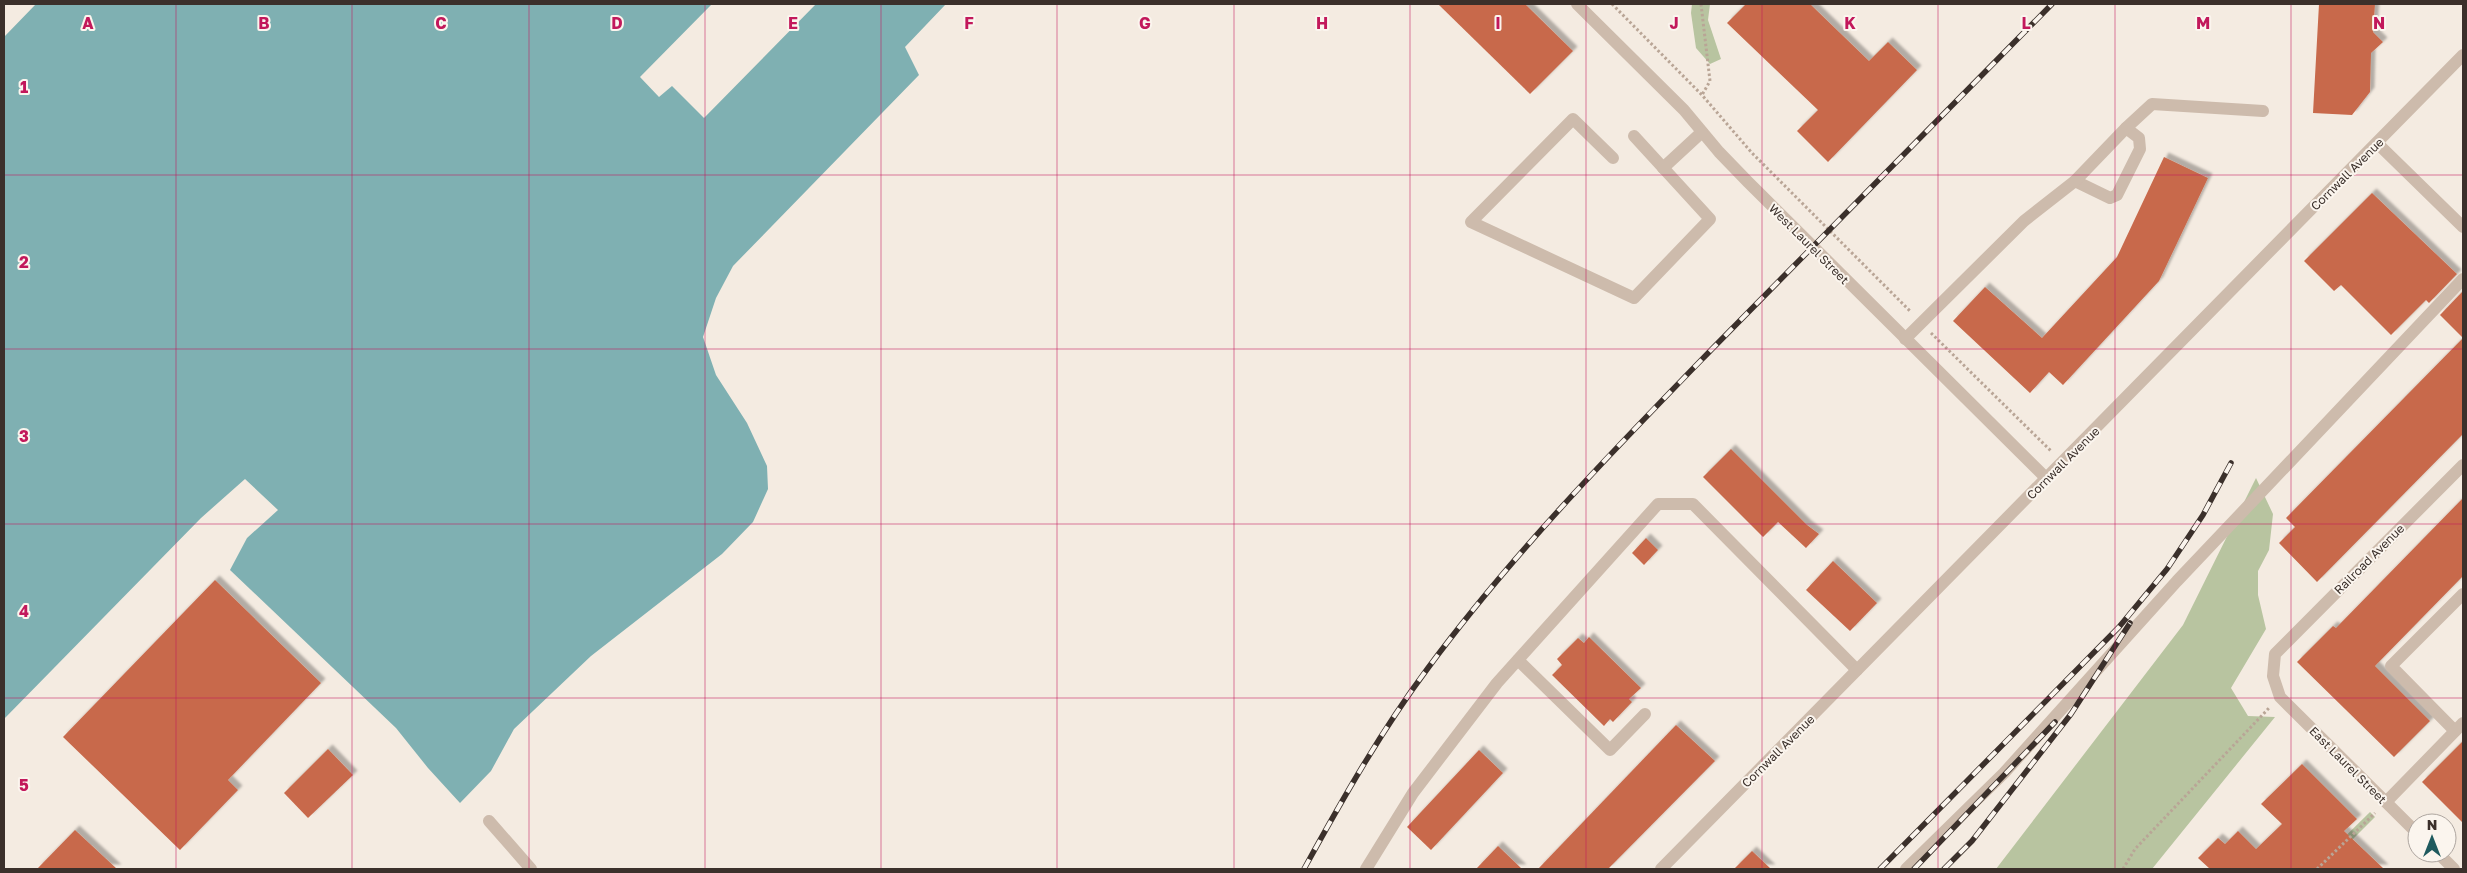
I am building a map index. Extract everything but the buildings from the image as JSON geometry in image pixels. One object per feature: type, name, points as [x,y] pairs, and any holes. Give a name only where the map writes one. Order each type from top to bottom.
[{"type":"street","name":"West Laurel Street","points":[[1577,4],[1684,110],[1719,152],[2047,479]]},
{"type":"street","name":"Cornwall Avenue","points":[[1661,869],[2463,55]]},
{"type":"street","points":[[1905,339],[2024,221],[2075,181],[2152,104],[2263,111]]},
{"type":"street","points":[[1612,158],[1573,119],[1471,222],[1634,298],[1710,220],[1634,136]]},
{"type":"street","points":[[2075,181],[2110,198],[2117,195],[2140,149],[2139,138],[2126,128]]},
{"type":"street","points":[[1663,168],[1702,132]]},
{"type":"street","points":[[2378,143],[2463,227]]},
{"type":"street","points":[[1906,869],[2004,773],[2177,581],[2463,279]]},
{"type":"street","name":"Railroad Avenue","points":[[2280,697],[2273,676],[2275,654],[2463,465]]},
{"type":"street","points":[[1366,869],[1413,793],[1497,683],[1658,504],[1693,504],[1857,670]]},
{"type":"street","points":[[2386,802],[2459,727],[2391,666],[2463,594]]},
{"type":"street","points":[[1518,660],[1610,750],[1645,714]]},
{"type":"street","name":"East Laurel Street","points":[[2280,697],[2407,823]]},
{"type":"street","points":[[489,822],[531,869]]},
{"type":"path","points":[[1612,4],[1702,95],[1752,153],[2063,463]]},
{"type":"path","points":[[1701,4],[1710,81],[1702,95]]},
{"type":"path","points":[[2123,869],[2135,849],[2280,697]]},
{"type":"path","points":[[2317,869],[2386,802]]},
{"type":"green space","points":[[1692,4],[1710,4],[1708,20],[1721,59],[1710,64],[1696,48],[1691,13]]},
{"type":"green space","points":[[2256,478],[2273,514],[2269,550],[2258,571],[2258,595],[2266,629],[2231,688],[2248,716],[2275,717],[2152,869],[1996,869],[2183,625]]},
{"type":"green space","points":[[2370,812],[2375,817],[2323,869],[2312,869]]},
{"type":"water","points":[[36,4],[712,4],[640,77],[659,97],[672,86],[704,118],[816,4],[946,4],[905,47],[919,75],[733,266],[716,298],[703,337],[716,375],[747,423],[767,466],[768,489],[753,522],[722,554],[591,656],[514,729],[491,771],[460,803],[428,768],[396,728],[230,570],[247,538],[278,510],[245,479],[201,518],[4,719],[4,37]]},
{"type":"railway","points":[[1304,869],[1394,716],[1461,625],[1529,543],[1675,387],[2052,4]]},
{"type":"railway","points":[[1880,869],[2119,627],[2167,569],[2203,515],[2231,463]]},
{"type":"railway","points":[[1944,869],[1972,841],[2071,714],[2130,623]]},
{"type":"railway","points":[[1914,869],[2055,722]]}]
